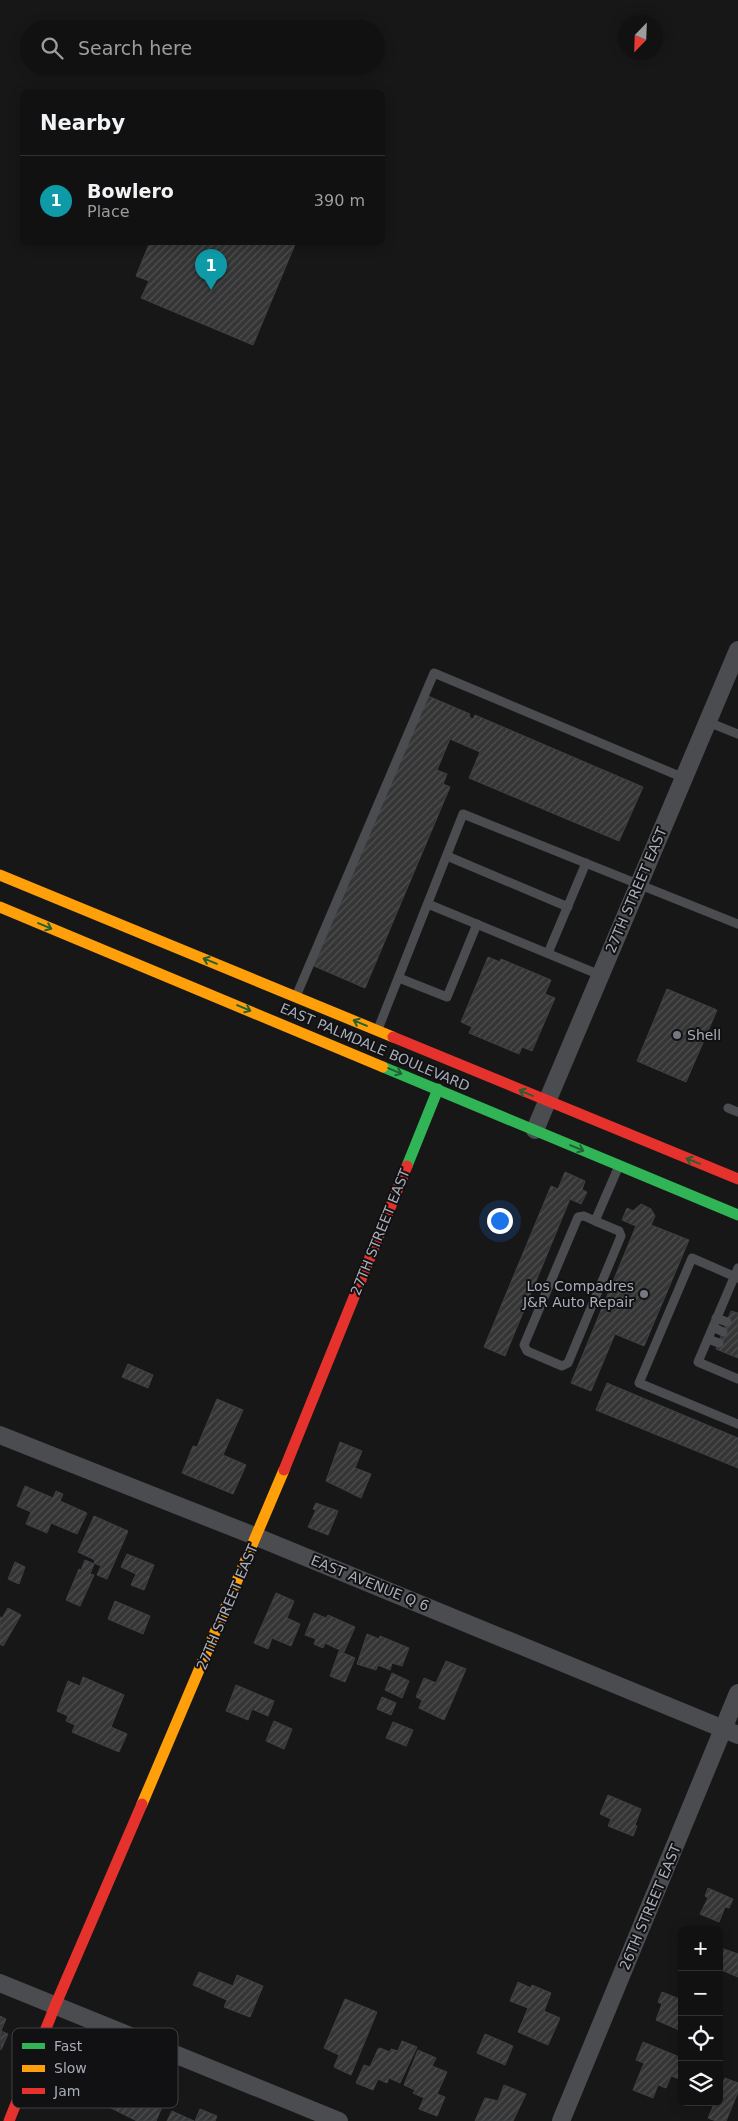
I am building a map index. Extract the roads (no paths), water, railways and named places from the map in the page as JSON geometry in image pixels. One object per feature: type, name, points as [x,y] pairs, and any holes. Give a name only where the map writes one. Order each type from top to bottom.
[{"type":"main road","name":"EAST PALMDALE BOULEVARD","points":[[0,875],[738,1179]]},
{"type":"main road","name":"EAST PALMDALE BOULEVARD","points":[[0,907],[738,1215]]},
{"type":"main road","name":"27TH STREET EAST","points":[[46,2028],[257,1537],[438,1089]]},
{"type":"main road","name":"27TH STREET EAST","points":[[9,2121],[14,2108]]},
{"type":"street","name":"27TH STREET EAST","points":[[535,1130],[738,650]]},
{"type":"street","name":"EAST AVENUE Q 6","points":[[0,1435],[257,1537],[731,1732]]},
{"type":"street","name":"26TH STREET EAST","points":[[561,2121],[731,1732],[738,1693]]},
{"type":"street","points":[[0,1983],[109,2028]]},
{"type":"street","points":[[178,2056],[339,2121]]},
{"type":"lane","points":[[296,996],[434,673],[684,778]]},
{"type":"lane","points":[[708,722],[738,734]]},
{"type":"lane","points":[[378,1031],[463,814],[738,924]]},
{"type":"lane","points":[[447,856],[568,907]]},
{"type":"lane","points":[[548,953],[586,863]]},
{"type":"lane","points":[[428,904],[600,975]]},
{"type":"lane","points":[[399,978],[447,997],[476,924]]},
{"type":"lane","points":[[728,1108],[738,1112]]},
{"type":"lane","points":[[596,1221],[619,1165]]},
{"type":"lane","points":[[584,1216],[596,1221],[619,1231],[621,1236],[568,1363],[562,1366],[527,1351],[524,1345],[578,1217],[584,1216]]},
{"type":"lane","points":[[736,1278],[692,1258],[639,1383],[738,1424]]},
{"type":"lane","points":[[738,1268],[736,1278],[716,1318],[698,1362],[738,1379]]},
{"type":"lane","points":[[716,1318],[727,1322]]},
{"type":"lane","points":[[713,1327],[723,1332]]},
{"type":"lane","points":[[708,1339],[719,1343]]},
{"type":"place","name":"Bowlero","points":[[211,290]]},
{"type":"place","name":"Shell","points":[[677,1035]]},
{"type":"place","name":"Los Compadres J&R Auto Repair","points":[[644,1294]]}]
